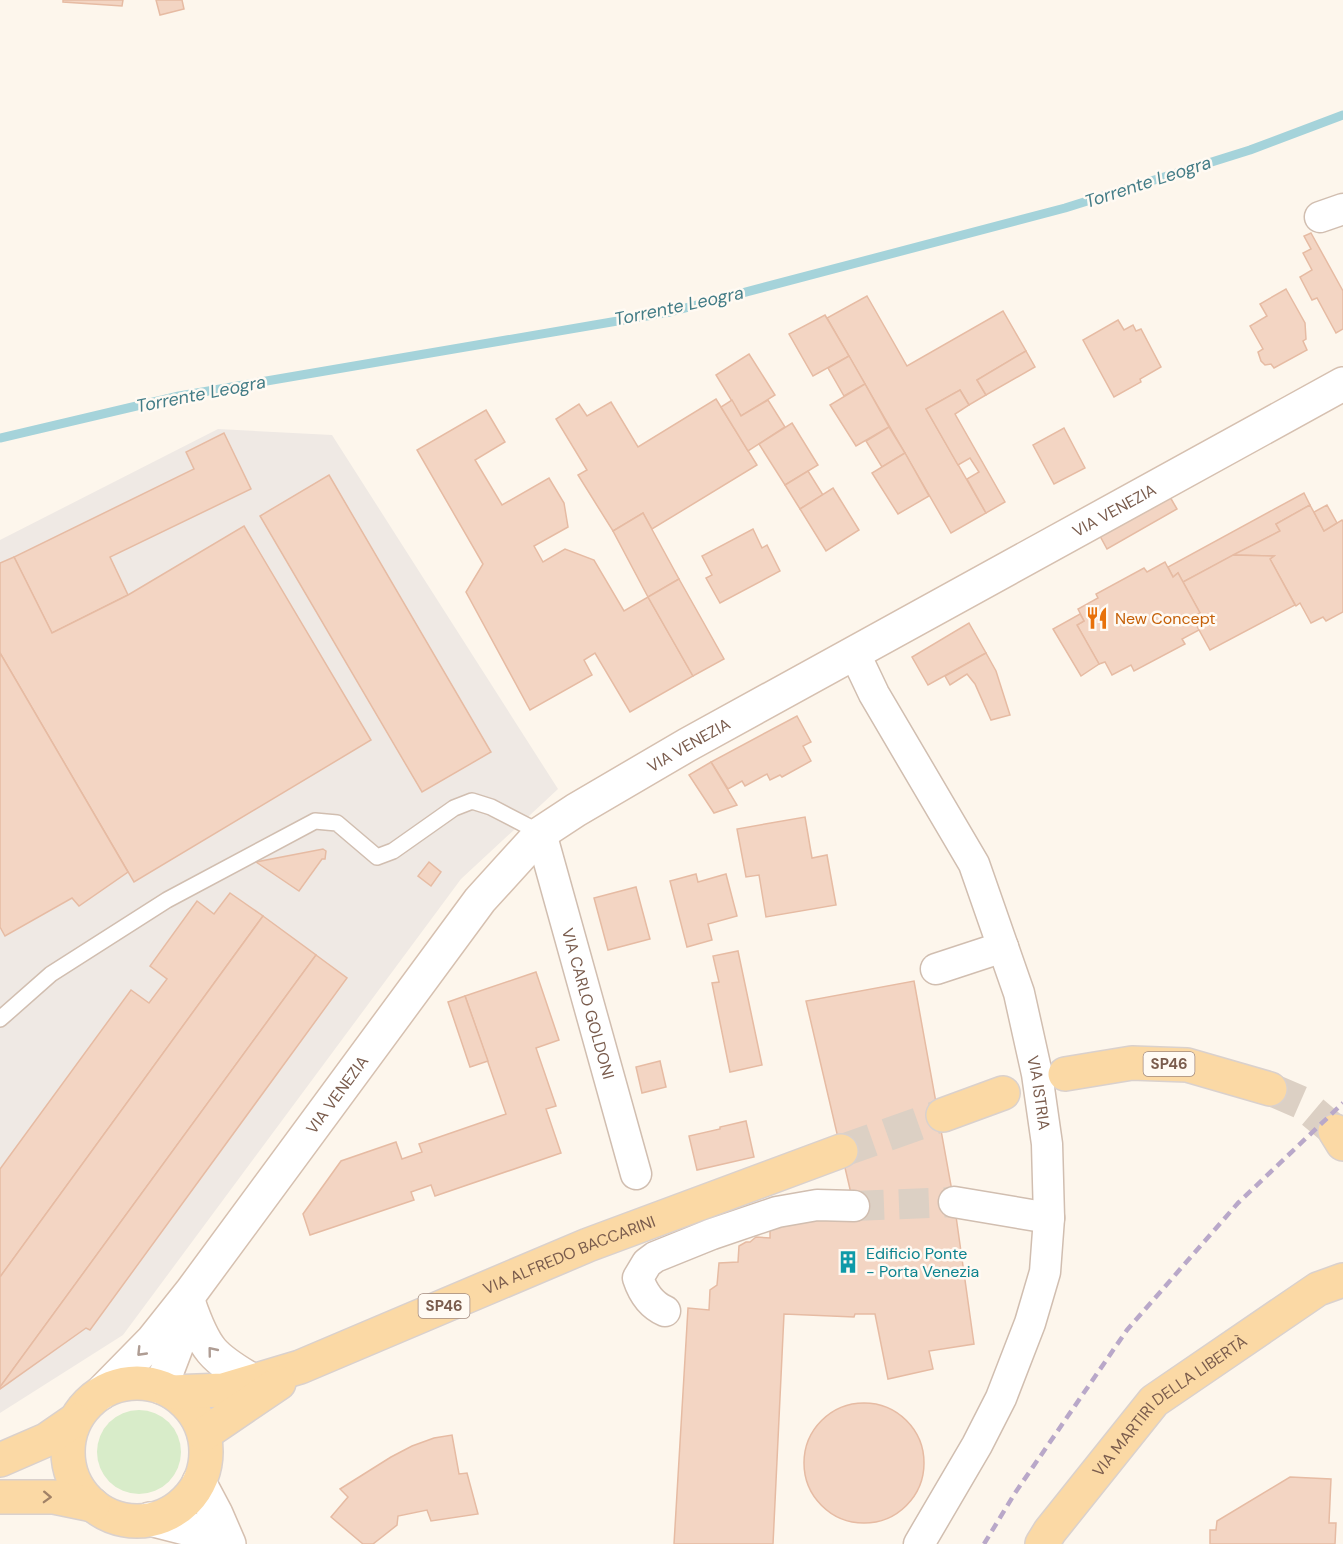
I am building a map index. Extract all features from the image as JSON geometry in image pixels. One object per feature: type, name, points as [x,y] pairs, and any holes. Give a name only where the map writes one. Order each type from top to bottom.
[{"type":"main road","name":"SP46","points":[[1065,1074],[1132,1063],[1187,1065],[1270,1089]]},
{"type":"main road","points":[[943,1114],[1003,1093]]},
{"type":"main road","points":[[1343,1133],[1335,1131],[1343,1144]]},
{"type":"main road","name":"VIA ALFREDO BACCARINI","points":[[166,1390],[223,1390],[300,1367],[588,1245],[842,1151]]},
{"type":"main road","name":"VIA MARTIRI DELLA LIBERTÀ","points":[[1042,1544],[1154,1401],[1331,1284],[1343,1258]]},
{"type":"main road","name":"VIA ALFREDO BACCARINI","points":[[204,1434],[300,1367]]},
{"type":"main road","name":"SP46","points":[[0,1460],[46,1440],[75,1420],[86,1405],[100,1393],[115,1386],[146,1383],[166,1390]]},
{"type":"main road","points":[[75,1420],[69,1438],[68,1457],[72,1475],[81,1492],[93,1505],[111,1516],[130,1520],[150,1519],[170,1512],[186,1499],[199,1482],[204,1467],[206,1450],[204,1434],[197,1417],[186,1403],[166,1390]]},
{"type":"main road","points":[[0,1497],[54,1497],[93,1505]]},
{"type":"street","name":"VIA VENEZIA","points":[[100,1393],[191,1298],[480,900],[541,833],[576,810],[687,746],[1343,384]]},
{"type":"street","name":"VIA ISTRIA","points":[[855,654],[874,694],[974,864],[1019,993],[1037,1074],[1047,1144],[1049,1218],[1045,1272],[1030,1323],[1001,1398],[977,1445],[919,1544]]},
{"type":"street","name":"VIA CARLO GOLDONI","points":[[541,833],[636,1174]]},
{"type":"street","points":[[936,969],[1003,947]]},
{"type":"street","points":[[954,1202],[1049,1218]]},
{"type":"street","points":[[665,1311],[657,1308],[648,1298],[638,1278],[647,1263],[655,1257],[777,1212],[817,1205],[854,1206]]},
{"type":"street","name":"VIA VENEZIA","points":[[166,1390],[191,1298]]},
{"type":"street","points":[[191,1298],[198,1330],[214,1355],[225,1365],[253,1381]]},
{"type":"street","points":[[199,1482],[229,1544]]},
{"type":"street","points":[[150,1519],[197,1531],[229,1544]]},
{"type":"lane","points":[[0,1019],[51,974],[167,900],[315,822],[337,823],[376,857],[393,851],[454,808],[472,801],[491,807],[541,833]]},
{"type":"shaded area","points":[[218,429],[332,435],[558,789],[461,879],[123,1335],[0,1413],[0,540]]},
{"type":"green space","points":[[139,1410],[155,1413],[169,1422],[178,1436],[181,1452],[178,1468],[169,1482],[155,1491],[139,1494],[123,1491],[109,1482],[100,1468],[97,1452],[100,1436],[109,1422],[123,1413]]},
{"type":"building","points":[[63,0],[123,0],[122,6],[63,2]]},
{"type":"building","points":[[156,0],[182,0],[184,9],[160,15]]},
{"type":"building","points":[[1311,233],[1343,291],[1343,329],[1336,333],[1317,298],[1312,300],[1300,277],[1312,270],[1303,253],[1311,249],[1304,236]]},
{"type":"building","points":[[1286,289],[1305,323],[1306,339],[1303,341],[1307,350],[1274,368],[1271,364],[1265,365],[1261,361],[1258,352],[1263,349],[1250,326],[1267,316],[1260,304]]},
{"type":"building","points":[[867,296],[907,366],[1003,311],[1026,351],[977,380],[986,395],[969,405],[960,390],[926,409],[986,513],[951,533],[827,318]]},
{"type":"building","points":[[825,315],[849,356],[813,376],[789,334]]},
{"type":"building","points":[[1118,320],[1124,330],[1133,325],[1136,331],[1141,329],[1161,367],[1140,379],[1141,382],[1114,397],[1083,340]]},
{"type":"building","points":[[1026,351],[1035,367],[986,395],[977,380]]},
{"type":"building","points":[[749,354],[775,395],[741,416],[716,375]]},
{"type":"building","points":[[849,356],[865,384],[844,396],[828,368]]},
{"type":"building","points":[[865,384],[889,427],[856,446],[830,405]]},
{"type":"building","points":[[960,390],[969,405],[955,414],[1005,502],[986,513],[967,479],[979,472],[970,458],[958,465],[926,409]]},
{"type":"building","points":[[716,399],[757,465],[652,529],[643,513],[613,531],[578,475],[587,470],[556,419],[579,404],[587,416],[611,402],[638,447]]},
{"type":"building","points":[[732,400],[741,416],[768,400],[785,427],[748,451],[721,407]]},
{"type":"building","points":[[486,410],[505,442],[475,460],[502,505],[549,478],[564,503],[568,527],[534,546],[543,562],[565,549],[594,560],[624,611],[648,597],[693,676],[630,712],[595,653],[584,660],[592,675],[530,710],[466,592],[483,564],[417,450]]},
{"type":"building","points":[[792,423],[818,465],[785,485],[759,444]]},
{"type":"building","points":[[889,427],[905,453],[882,467],[866,441]]},
{"type":"building","points":[[1064,428],[1085,468],[1054,484],[1033,445]]},
{"type":"building","points":[[224,433],[251,489],[110,557],[128,595],[52,633],[14,557],[194,469],[186,452]]},
{"type":"building","points":[[905,453],[929,496],[898,514],[872,473]]},
{"type":"building","points":[[808,471],[823,495],[800,509],[785,485]]},
{"type":"building","points":[[329,475],[491,752],[422,792],[260,516]]},
{"type":"building","points":[[833,488],[859,530],[826,551],[800,509]]},
{"type":"building","points":[[1304,493],[1310,505],[1276,524],[1280,531],[1183,582],[1178,573],[1173,577],[1168,567]]},
{"type":"building","points":[[1170,497],[1177,509],[1107,549],[1100,536]]},
{"type":"building","points":[[1310,505],[1324,531],[1342,520],[1343,522],[1343,612],[1326,621],[1323,617],[1311,623],[1300,603],[1296,606],[1270,559],[1274,556],[1233,555],[1280,531],[1276,524]]},
{"type":"building","points":[[1327,505],[1337,523],[1324,531],[1314,512]]},
{"type":"building","points":[[643,513],[679,579],[648,597],[613,531]]},
{"type":"building","points":[[244,526],[371,740],[134,882],[0,653],[0,563],[14,557],[52,633],[128,595]]},
{"type":"building","points":[[753,529],[762,548],[767,545],[780,571],[720,603],[706,578],[712,575],[702,556]]},
{"type":"building","points":[[1233,555],[1274,556],[1270,559],[1295,605],[1210,650],[1192,617],[1200,613],[1183,582]]},
{"type":"building","points":[[1165,562],[1173,577],[1178,573],[1200,613],[1192,617],[1199,630],[1182,639],[1185,644],[1134,671],[1131,665],[1112,675],[1105,662],[1099,664],[1077,625],[1084,621],[1078,609],[1098,598],[1096,594],[1144,568],[1147,572]]},
{"type":"building","points":[[679,579],[724,659],[693,676],[648,597]]},
{"type":"building","points":[[1080,614],[1084,621],[1077,625],[1099,664],[1081,676],[1053,629]]},
{"type":"building","points":[[969,623],[986,653],[928,685],[912,657]]},
{"type":"building","points":[[0,653],[128,872],[79,906],[72,898],[5,936],[0,927]]},
{"type":"building","points":[[986,653],[996,671],[1010,715],[991,720],[975,684],[967,674],[950,685],[945,676]]},
{"type":"building","points":[[797,716],[811,742],[803,746],[811,761],[782,777],[780,775],[770,780],[767,774],[745,786],[742,781],[728,789],[711,762]]},
{"type":"building","points":[[711,762],[737,805],[714,813],[689,775]]},
{"type":"building","points":[[805,817],[812,858],[827,855],[836,905],[766,917],[759,875],[746,877],[737,829]]},
{"type":"building","points":[[323,849],[326,851],[325,859],[322,859],[299,891],[256,862]]},
{"type":"building","points":[[429,862],[441,872],[431,886],[418,876]]},
{"type":"building","points":[[696,874],[698,882],[726,874],[737,916],[708,924],[712,940],[687,947],[670,881]]},
{"type":"building","points":[[636,887],[650,939],[608,950],[594,898]]},
{"type":"building","points":[[230,893],[263,916],[0,1277],[0,1169],[131,990],[149,1003],[167,979],[150,966],[197,901],[214,914]]},
{"type":"building","points":[[263,916],[316,955],[0,1387],[0,1277]]},
{"type":"building","points":[[738,951],[762,1065],[730,1072],[712,983],[719,982],[713,956]]},
{"type":"building","points":[[316,955],[347,978],[90,1330],[86,1328],[0,1389],[0,1387]]},
{"type":"building","points":[[536,972],[559,1040],[536,1048],[556,1106],[546,1109],[561,1153],[435,1196],[431,1185],[411,1192],[414,1200],[310,1235],[303,1214],[341,1161],[396,1142],[402,1159],[422,1152],[419,1144],[506,1114],[465,996]]},
{"type":"building","name":"Edificio Ponte - Porta Venezia","points":[[914,981],[954,1202],[974,1344],[929,1351],[933,1369],[888,1379],[875,1314],[855,1314],[854,1317],[784,1314],[773,1544],[674,1544],[688,1308],[709,1310],[710,1290],[717,1285],[719,1263],[738,1262],[739,1246],[756,1237],[770,1238],[770,1229],[776,1214],[857,1219],[806,1001]]},
{"type":"building","points":[[465,996],[488,1061],[470,1067],[448,1002]]},
{"type":"building","points":[[660,1061],[666,1087],[642,1093],[636,1067]]},
{"type":"building","points":[[746,1121],[754,1157],[697,1170],[689,1136]]},
{"type":"building","points":[[864,1403],[887,1408],[906,1421],[919,1440],[924,1463],[919,1486],[906,1505],[887,1518],[864,1523],[841,1518],[822,1505],[809,1486],[804,1463],[809,1440],[822,1421],[841,1408]]},
{"type":"building","points":[[452,1435],[459,1474],[467,1473],[478,1514],[431,1521],[427,1510],[398,1516],[397,1525],[373,1544],[363,1544],[331,1517],[348,1497],[340,1489],[412,1446],[434,1438]]},
{"type":"building","points":[[1290,1477],[1331,1479],[1329,1523],[1336,1523],[1335,1544],[1210,1544],[1210,1530],[1216,1530],[1217,1521]]},
{"type":"waterway","name":"Torrente Leogra","points":[[0,438],[179,396],[670,312],[1065,208],[1250,150],[1343,115]]},
{"type":"tunnel","points":[[1270,1089],[1302,1103],[1335,1131]]},
{"type":"tunnel","points":[[841,1151],[943,1115]]},
{"type":"tunnel","points":[[854,1206],[954,1202]]},
{"type":"railway","points":[[984,1544],[1015,1493],[1127,1330],[1238,1203],[1343,1103]]},
{"type":"place","name":"New Concept","points":[[1097,618]]},
{"type":"place","name":"Edificio Ponte - Porta Venezia","points":[[848,1262]]}]
